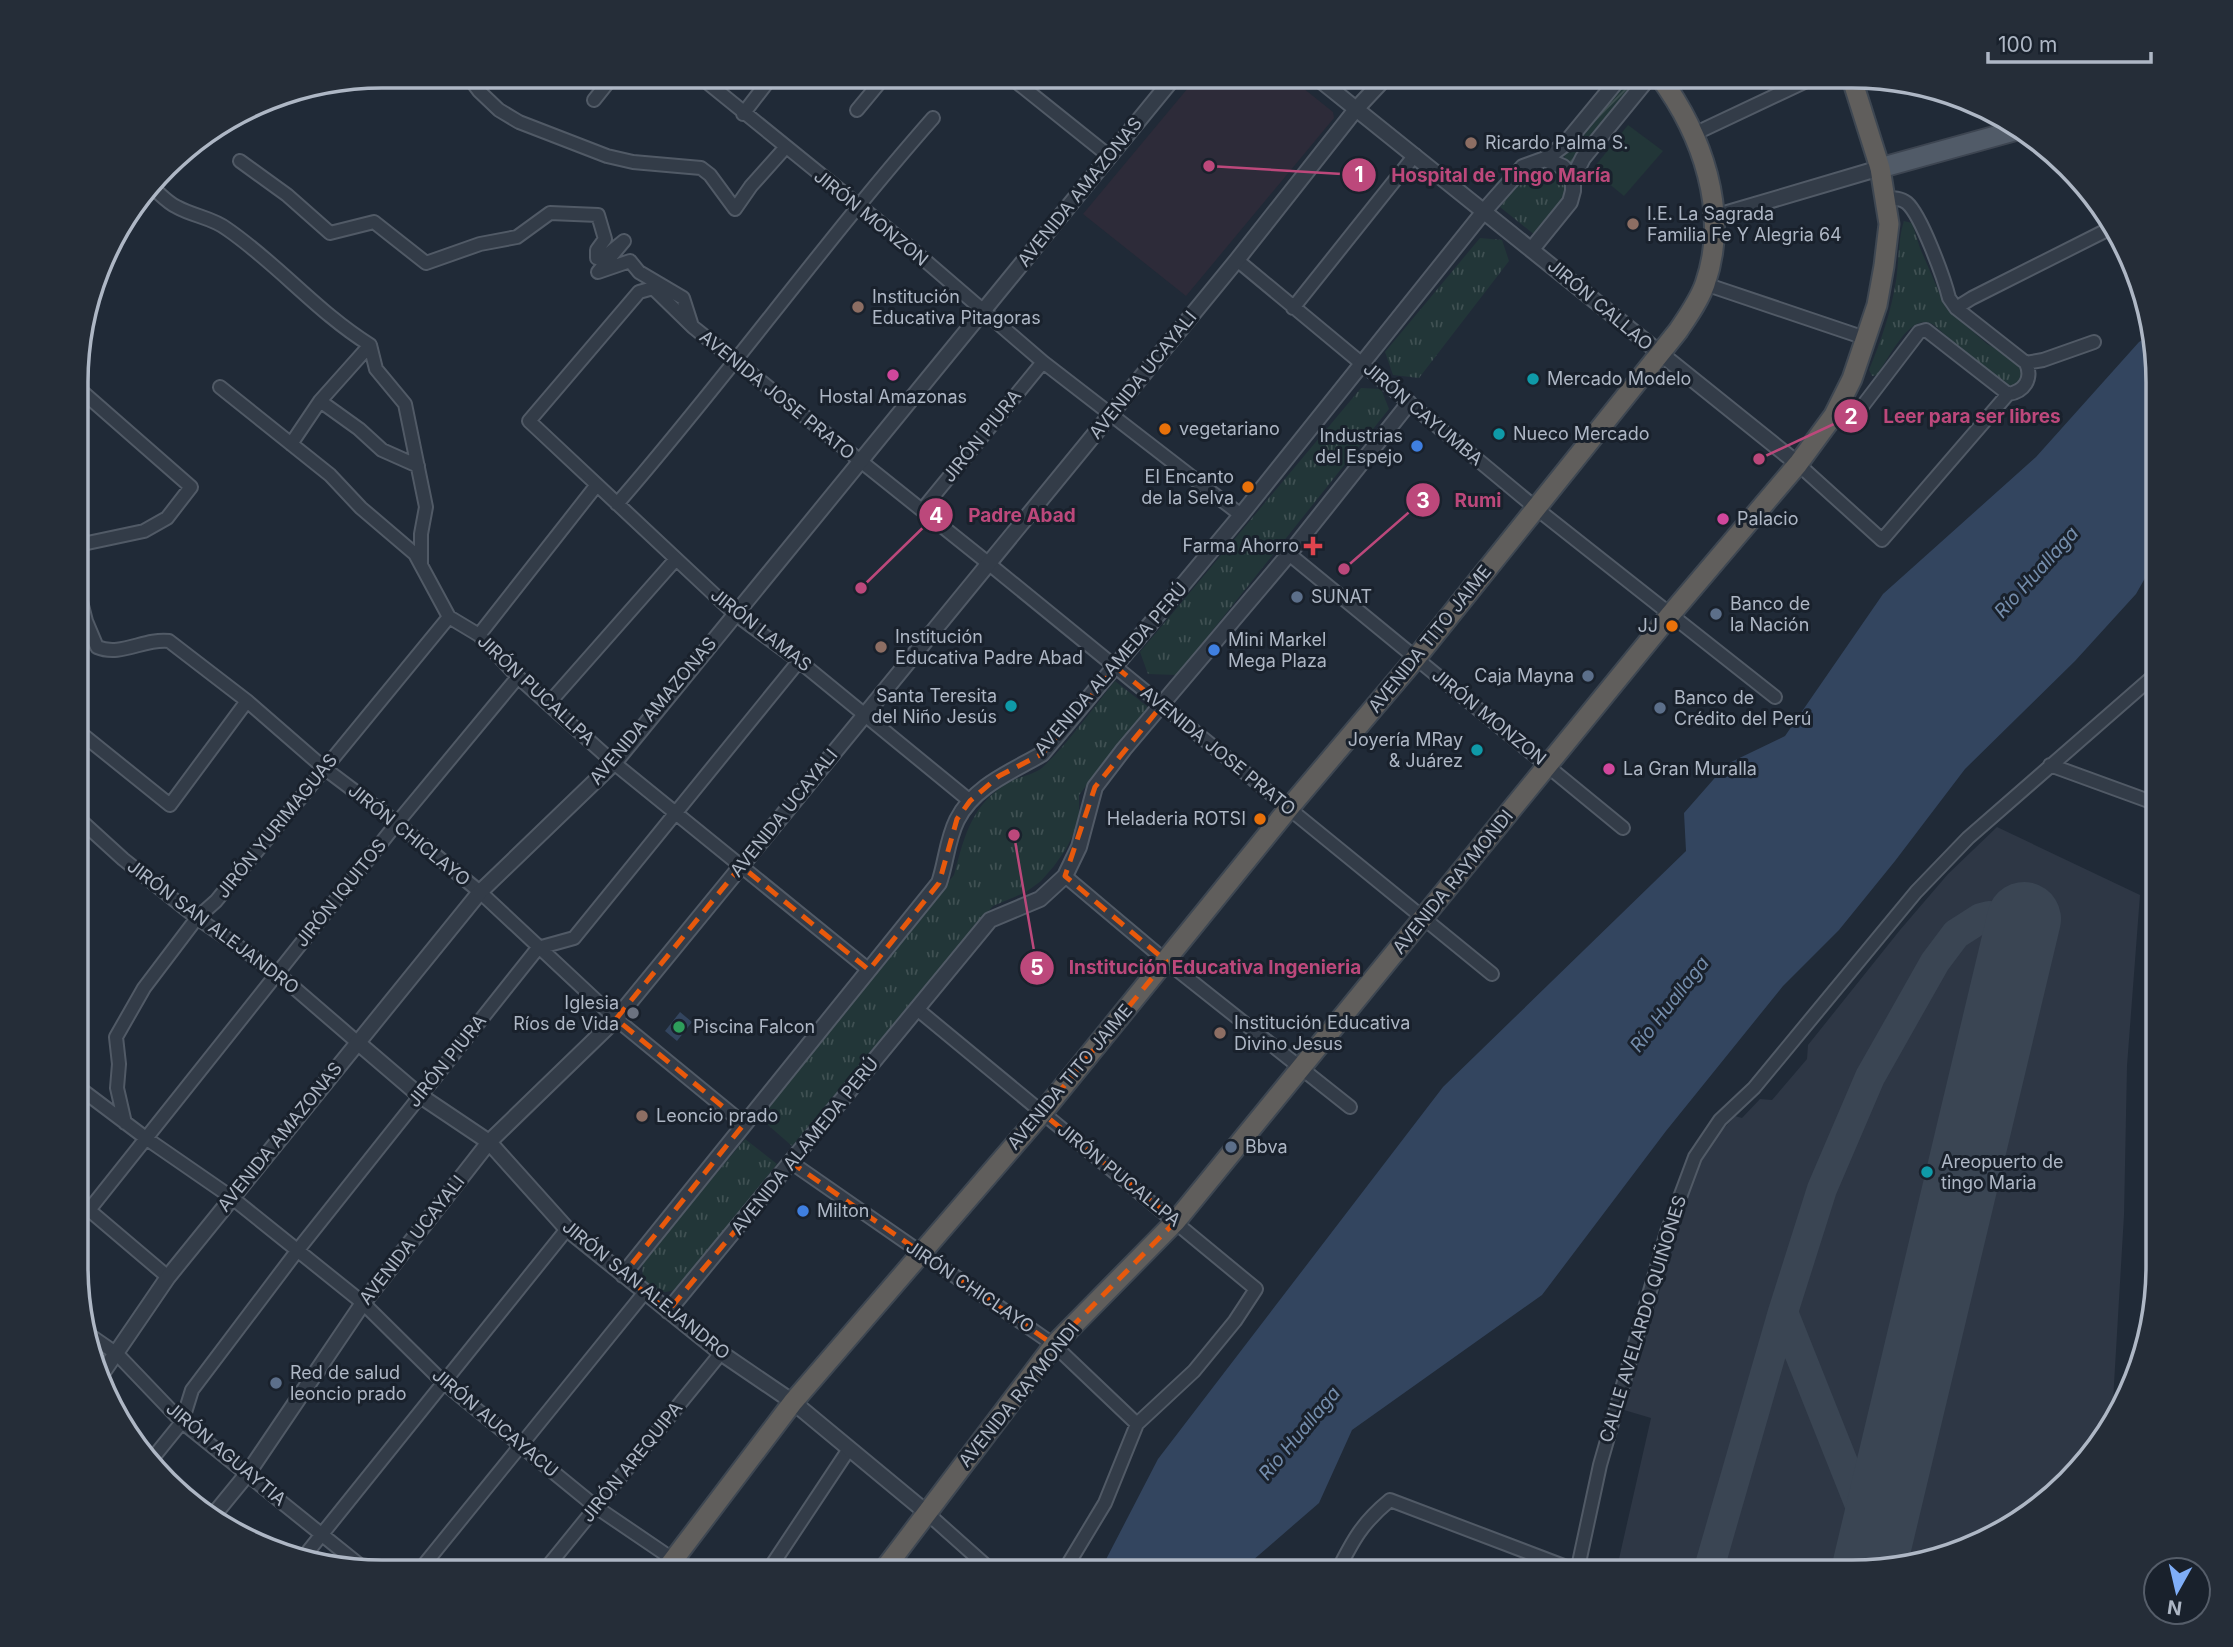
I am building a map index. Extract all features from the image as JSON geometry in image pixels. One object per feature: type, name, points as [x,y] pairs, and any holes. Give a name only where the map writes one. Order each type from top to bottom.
[{"type":"highway","name":"AVENIDA TITO JAIME","points":[[681,1560],[793,1402],[1042,1113],[1289,808],[1537,509],[1660,354],[1695,305],[1705,284],[1712,248],[1714,217],[1703,157],[1694,134],[1668,88]]},
{"type":"highway","name":"AVENIDA RAYMONDI","points":[[891,1560],[1054,1345],[1176,1221],[1670,615],[1798,464],[1834,415],[1852,379],[1877,304],[1889,224],[1880,168],[1855,88]]},
{"type":"main road","points":[[1880,168],[2008,133]]},
{"type":"street","points":[[477,88],[499,110],[519,122],[607,156],[633,162],[701,168],[735,209],[751,186],[785,148]]},
{"type":"street","points":[[594,100],[604,88]]},
{"type":"street","name":"JIRÓN MONZON","points":[[713,88],[860,207],[1043,362],[1241,516]]},
{"type":"street","points":[[743,114],[763,88]]},
{"type":"street","points":[[857,110],[875,88]]},
{"type":"street","points":[[1029,88],[1109,156]]},
{"type":"street","name":"AVENIDA AMAZONAS","points":[[106,1369],[168,1277],[231,1196],[480,892],[614,763],[1165,88]]},
{"type":"street","name":"JIRÓN CALLAO","points":[[1331,88],[1798,464],[1882,540],[2008,394]]},
{"type":"street","name":"AVENIDA UCAYALI","points":[[218,1510],[248,1473],[363,1303],[489,1142],[616,1019],[1376,88]]},
{"type":"street","name":"AVENIDA ALAMEDA PERÚ","points":[[623,1275],[939,883],[957,819],[970,801],[999,776],[1042,754],[1241,516],[1485,211],[1523,167],[1545,159],[1565,144],[1611,88]]},
{"type":"street","points":[[1532,249],[1570,202],[1573,178],[1583,158],[1640,88]]},
{"type":"street","points":[[1694,134],[1792,88]]},
{"type":"street","points":[[617,504],[933,118]]},
{"type":"street","points":[[1293,308],[1415,155]]},
{"type":"street","points":[[1545,159],[1563,167],[1573,178]]},
{"type":"street","points":[[240,161],[288,195],[330,233],[374,222],[426,264],[480,244],[517,237],[550,213],[598,215],[605,239],[597,250],[597,258],[602,259],[624,241],[598,272],[630,261],[639,272],[683,299],[693,327]]},
{"type":"street","points":[[1714,217],[1880,168]]},
{"type":"street","points":[[158,192],[176,207],[225,227],[269,262],[346,331],[370,345],[376,369],[405,404],[426,507],[421,534],[421,569]]},
{"type":"street","points":[[1834,415],[1853,413],[1861,408],[1919,332],[1926,330],[2008,394],[2017,393],[2026,385],[2029,369],[2026,363],[1956,308],[1949,298],[1917,219],[1908,204],[1900,199],[1886,198]]},
{"type":"street","points":[[1956,308],[2104,232]]},
{"type":"street","name":"JIRÓN CAYUMBA","points":[[1237,260],[1537,509],[1775,697]]},
{"type":"street","points":[[1705,284],[1865,338]]},
{"type":"street","name":"AVENIDA JOSE PRATO","points":[[528,421],[639,292],[653,288],[693,327],[988,563],[1492,974]]},
{"type":"street","points":[[2026,363],[2043,360],[2094,342]]},
{"type":"street","points":[[291,444],[320,401],[370,345]]},
{"type":"street","name":"JIRÓN PIURA","points":[[922,510],[1043,362]]},
{"type":"street","name":"JIRÓN PUCALLPA","points":[[220,387],[330,475],[361,508],[415,554],[449,617],[479,635],[518,677],[614,763],[869,970]]},
{"type":"street","points":[[88,397],[191,487],[167,518],[144,531],[88,543]]},
{"type":"street","points":[[320,401],[359,429],[382,450],[418,466]]},
{"type":"street","name":"AVENIDA ALAMEDA PERÚ","points":[[668,1311],[990,920],[1040,899],[1065,876],[1079,847],[1095,787],[1289,554],[1409,403]]},
{"type":"street","name":"JIRÓN LAMAS","points":[[528,421],[735,614],[799,661],[970,801]]},
{"type":"street","points":[[479,635],[596,486]]},
{"type":"street","name":"JIRÓN MONZON","points":[[1289,554],[1623,828]]},
{"type":"street","points":[[549,703],[676,559]]},
{"type":"street","name":"JIRÓN YURIMAGUAS","points":[[126,1123],[117,1088],[119,1064],[116,1037],[144,988],[197,918],[216,901],[449,617]]},
{"type":"street","name":"JIRÓN CHICLAYO","points":[[88,626],[97,647],[115,650],[156,639],[169,641],[247,701],[324,768],[397,823],[480,892],[616,1019],[744,1124]]},
{"type":"street","points":[[538,948],[574,938],[799,661]]},
{"type":"street","name":"JIRÓN IQUITOS","points":[[168,1277],[89,1210],[397,823],[518,677]]},
{"type":"street","name":"CALLE AVELARDO QUIÑONES","points":[[1579,1560],[1600,1465],[1667,1232],[1695,1157],[1720,1120],[1754,1088],[1916,892],[1968,838],[2146,682]]},
{"type":"street","points":[[88,739],[170,805],[247,701]]},
{"type":"street","points":[[2050,765],[2146,800]]},
{"type":"street","name":"JIRÓN SAN ALEJANDRO","points":[[88,827],[197,918],[277,973],[419,1095],[489,1142],[567,1229],[721,1353],[793,1402],[979,1560]]},
{"type":"street","points":[[1065,876],[1166,961],[1350,1107]]},
{"type":"street","name":"JIRÓN PIURA","points":[[156,1454],[182,1422],[192,1390],[419,1095],[538,948]]},
{"type":"street","name":"JIRÓN PUCALLPA","points":[[917,1009],[1255,1289],[1235,1321],[1194,1371],[1138,1424]]},
{"type":"street","name":"JIRÓN AUCAYACU","points":[[88,1094],[147,1139],[231,1196],[363,1303],[443,1382],[665,1560]]},
{"type":"street","name":"JIRÓN CHICLAYO","points":[[792,1163],[919,1254],[1054,1345],[1138,1424]]},
{"type":"street","points":[[310,1550],[567,1229]]},
{"type":"street","points":[[428,1560],[645,1292]]},
{"type":"street","name":"JIRÓN AGUAYTIA","points":[[98,1341],[117,1354],[182,1422],[351,1558]]},
{"type":"street","name":"JIRÓN AREQUIPA","points":[[553,1560],[721,1353]]},
{"type":"street","points":[[1071,1560],[1105,1503],[1138,1424]]},
{"type":"street","points":[[775,1560],[849,1449]]},
{"type":"street","points":[[1343,1560],[1357,1532],[1390,1500],[1548,1560]]},
{"type":"highlighted area","points":[[1116,667],[1162,705],[1095,787],[1065,876],[1166,961],[1042,1113],[1176,1221],[1054,1345],[792,1163],[668,1311],[623,1275],[744,1124],[616,1019],[741,866],[869,970],[939,883],[957,819],[970,801],[999,776],[1042,754]]},
{"type":"shaded area","points":[[1188,88],[1303,88],[1333,112],[1334,118],[1186,296],[1083,214]]},
{"type":"shaded area","name":"Areopuerto de tingo Maria","points":[[1997,827],[2140,895],[2127,1066],[2124,1215],[2113,1398],[2085,1444],[2045,1486],[1998,1520],[1946,1544],[1909,1554],[1851,1560],[1619,1560],[1651,1418],[1624,1410],[1700,1163],[1716,1137],[1735,1116],[1742,1118],[1760,1099],[1772,1100],[1807,1059],[1808,1045],[1948,874]]},
{"type":"green space","points":[[1618,88],[1633,88],[1574,163],[1566,163],[1564,154]]},
{"type":"green space","points":[[1628,125],[1663,151],[1624,196],[1592,170]]},
{"type":"green space","points":[[1542,167],[1560,175],[1566,192],[1560,205],[1536,236],[1500,207],[1530,171]]},
{"type":"green space","points":[[1904,221],[1912,223],[1946,308],[1987,344],[2013,358],[2020,365],[2022,381],[2017,385],[2011,386],[1998,381],[1934,325],[1925,322],[1917,324],[1901,338],[1877,375],[1872,376],[1869,370],[1894,293]]},
{"type":"green space","points":[[1480,238],[1502,240],[1509,261],[1419,378],[1393,375],[1385,352]]},
{"type":"green space","points":[[1361,388],[1381,389],[1389,409],[1177,675],[1148,674],[1140,652]]},
{"type":"green space","points":[[1115,681],[1148,707],[1079,795],[1079,823],[1066,849],[1041,881],[1026,892],[993,906],[792,1146],[759,1117],[954,875],[972,821],[987,799],[1011,781],[1042,768],[1073,735]]},
{"type":"green space","points":[[745,1139],[777,1164],[677,1289],[661,1292],[650,1288],[643,1278],[643,1262]]},
{"type":"water","name":"Río Huallaga","points":[[2142,340],[2146,382],[2146,576],[2136,594],[2075,661],[1965,769],[1839,930],[1783,986],[1666,1131],[1542,1295],[1352,1430],[1319,1503],[1253,1560],[1106,1560],[1158,1459],[1443,1087],[1686,851],[1684,813],[1727,764],[1785,736],[1883,594],[2036,457]]},
{"type":"water","name":"Piscina Falcon","points":[[680,1012],[692,1022],[677,1041],[665,1031]]},
{"type":"taxiway","points":[[1875,1543],[1783,1312],[1822,1189],[1870,1077],[1935,962],[1956,934],[1989,916],[2007,924],[2018,945]]},
{"type":"taxiway","points":[[1711,1560],[1783,1312]]},
{"type":"runway","points":[[1871,1559],[2024,919]]},
{"type":"place","name":"Ricardo Palma S.","points":[[1471,143]]},
{"type":"place","name":"Hospital de Tingo María","points":[[1209,166]]},
{"type":"place","name":"I.E. La Sagrada Familia Fe Y Alegria 64","points":[[1633,224]]},
{"type":"place","name":"Institución Educativa Pitagoras","points":[[858,307]]},
{"type":"place","name":"Hostal Amazonas","points":[[893,375]]},
{"type":"place","name":"Mercado Modelo","points":[[1533,379]]},
{"type":"place","name":"vegetariano","points":[[1165,429]]},
{"type":"place","name":"Nueco Mercado","points":[[1499,434]]},
{"type":"place","name":"Industrias del Espejo","points":[[1417,446]]},
{"type":"place","name":"Leer para ser libres","points":[[1759,459]]},
{"type":"place","name":"El Encanto de la Selva","points":[[1248,487]]},
{"type":"place","name":"Palacio","points":[[1723,519]]},
{"type":"place","name":"Farma Ahorro","points":[[1313,546]]},
{"type":"place","name":"Rumi","points":[[1344,569]]},
{"type":"place","name":"Padre Abad","points":[[861,588]]},
{"type":"place","name":"SUNAT","points":[[1297,597]]},
{"type":"place","name":"Banco de la Nación","points":[[1716,614]]},
{"type":"place","name":"JJ","points":[[1672,626]]},
{"type":"place","name":"Institución Educativa Padre Abad","points":[[881,647]]},
{"type":"place","name":"Mini Markel Mega Plaza","points":[[1214,650]]},
{"type":"place","name":"Caja Mayna","points":[[1588,676]]},
{"type":"place","name":"Santa Teresita del Niño Jesús","points":[[1011,706]]},
{"type":"place","name":"Banco de Crédito del Perú","points":[[1660,708]]},
{"type":"place","name":"Joyería MRay & Juárez","points":[[1477,750]]},
{"type":"place","name":"La Gran Muralla","points":[[1609,769]]},
{"type":"place","name":"Heladeria ROTSI","points":[[1260,819]]},
{"type":"place","name":"Institución Educativa Ingenieria","points":[[1014,835]]},
{"type":"place","name":"Iglesia Ríos de Vida","points":[[633,1013]]},
{"type":"place","name":"Piscina Falcon","points":[[679,1027]]},
{"type":"place","name":"Institución Educativa Divino Jesus","points":[[1220,1033]]},
{"type":"place","name":"Leoncio prado","points":[[642,1116]]},
{"type":"place","name":"Bbva","points":[[1231,1147]]},
{"type":"place","name":"Areopuerto de tingo Maria","points":[[1927,1172]]},
{"type":"place","name":"Milton","points":[[803,1211]]},
{"type":"place","name":"Red de salud leoncio prado","points":[[276,1383]]}]
